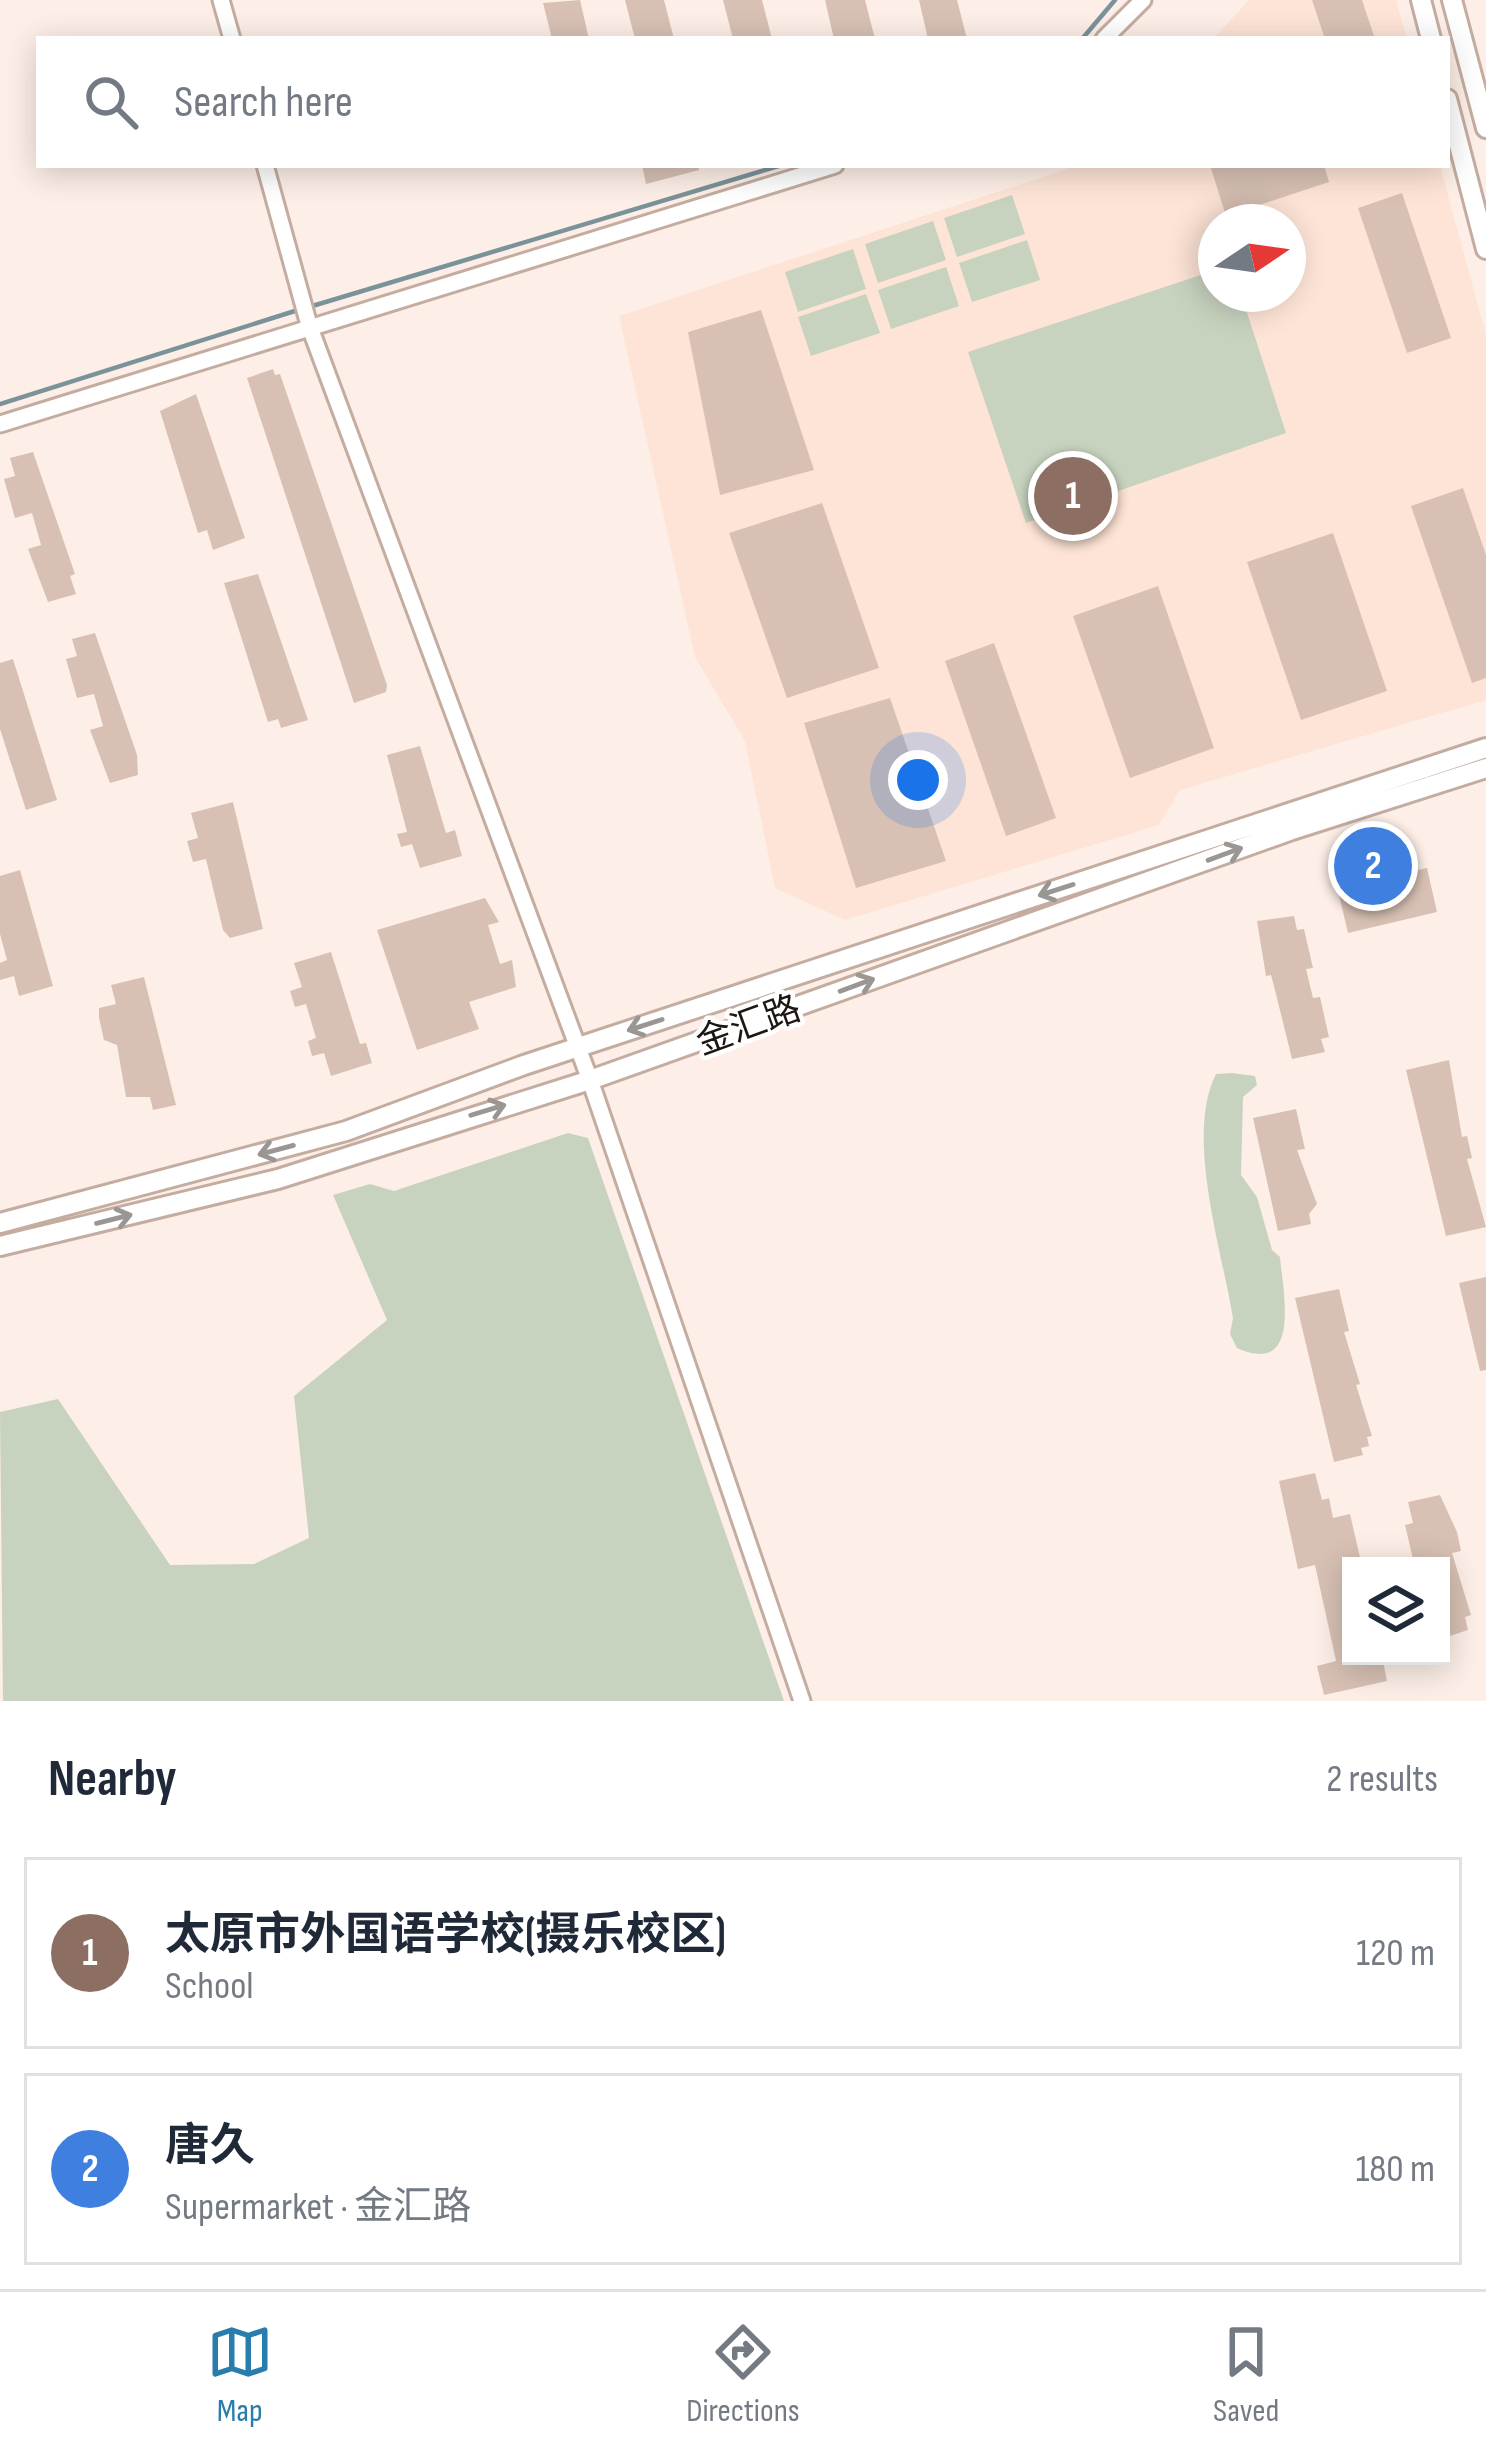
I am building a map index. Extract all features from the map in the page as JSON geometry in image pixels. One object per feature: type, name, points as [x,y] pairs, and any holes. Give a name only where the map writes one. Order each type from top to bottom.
[{"type":"street","points":[[221,0],[231,36]]},
{"type":"street","points":[[1107,36],[1143,0]]},
{"type":"street","points":[[1421,0],[1430,36]]},
{"type":"street","points":[[1452,0],[1486,128]]},
{"type":"street","points":[[1450,111],[1486,249]]},
{"type":"street","points":[[266,168],[309,325],[590,1080],[802,1701]]},
{"type":"street","points":[[0,424],[825,168]]},
{"type":"street","name":"金汇路","points":[[0,1222],[346,1131],[575,1048],[1486,748]]},
{"type":"street","name":"金汇路","points":[[0,1246],[278,1179],[590,1080],[1292,830],[1486,768]]},
{"type":"shaded area","points":[[1249,0],[1396,0],[1406,36],[1216,36]]},
{"type":"shaded area","points":[[1070,168],[1441,168],[1486,335],[1486,700],[1180,790],[1159,825],[845,920],[775,888],[745,741],[695,657],[619,316]]},
{"type":"green space","points":[[1012,195],[1025,234],[957,257],[944,218]]},
{"type":"green space","points":[[933,221],[946,260],[878,283],[865,244]]},
{"type":"green space","points":[[1027,240],[1040,280],[972,302],[959,263]]},
{"type":"green space","points":[[853,249],[866,289],[798,312],[785,272]]},
{"type":"green space","points":[[946,267],[959,306],[891,329],[878,290]]},
{"type":"green space","points":[[1198,276],[1198,312],[1247,312],[1286,433],[1026,523],[968,352]]},
{"type":"green space","points":[[866,294],[880,333],[811,356],[798,317]]},
{"type":"green space","points":[[1216,1074],[1255,1076],[1257,1085],[1243,1097],[1241,1175],[1257,1197],[1272,1250],[1280,1257],[1284,1290],[1280,1341],[1272,1351],[1258,1354],[1237,1348],[1230,1334],[1233,1318],[1208,1192],[1207,1099]]},
{"type":"green space","points":[[568,1133],[588,1138],[784,1701],[3,1701],[0,1412],[58,1399],[170,1565],[254,1564],[309,1538],[294,1396],[387,1320],[333,1195],[370,1184],[394,1191]]},
{"type":"building","points":[[580,0],[588,36],[551,36],[543,3]]},
{"type":"building","points":[[625,0],[664,0],[673,36],[634,36]]},
{"type":"building","points":[[723,0],[762,0],[771,36],[732,36]]},
{"type":"building","points":[[825,0],[865,0],[874,36],[833,36]]},
{"type":"building","points":[[919,0],[957,0],[966,36],[927,36]]},
{"type":"building","points":[[1312,0],[1362,0],[1374,36],[1324,36]]},
{"type":"building","points":[[643,168],[699,168],[699,170],[646,184]]},
{"type":"building","points":[[1211,168],[1325,168],[1329,182],[1262,204],[1222,204]]},
{"type":"building","points":[[1402,193],[1451,338],[1407,353],[1358,208]]},
{"type":"building","points":[[761,310],[814,470],[720,495],[688,332]]},
{"type":"building","points":[[273,369],[275,375],[280,374],[387,685],[386,692],[354,703],[247,378]]},
{"type":"building","points":[[196,394],[245,538],[213,550],[207,530],[198,533],[160,411]]},
{"type":"building","points":[[33,452],[75,574],[70,576],[76,594],[48,602],[28,549],[41,545],[32,513],[15,518],[4,479],[15,476],[10,458]]},
{"type":"building","points":[[1463,488],[1486,555],[1486,678],[1472,683],[1411,506]]},
{"type":"building","points":[[822,503],[879,668],[787,698],[729,533]]},
{"type":"building","points":[[1333,533],[1387,691],[1301,720],[1247,562]]},
{"type":"building","points":[[258,574],[308,720],[281,728],[278,719],[268,722],[224,583]]},
{"type":"building","points":[[1158,586],[1214,748],[1130,778],[1073,616]]},
{"type":"building","points":[[95,633],[137,755],[138,775],[110,783],[90,730],[103,726],[94,694],[77,698],[66,659],[77,656],[72,639]]},
{"type":"building","points":[[994,643],[1056,818],[1006,836],[945,661]]},
{"type":"building","points":[[13,659],[57,800],[26,810],[0,729],[0,663]]},
{"type":"building","points":[[890,698],[946,861],[856,888],[804,723]]},
{"type":"building","points":[[420,746],[446,833],[455,830],[462,856],[420,868],[412,844],[401,847],[397,834],[407,832],[387,755]]},
{"type":"building","points":[[233,802],[263,929],[230,938],[223,930],[206,859],[193,862],[187,841],[198,838],[191,813]]},
{"type":"building","points":[[1427,868],[1437,912],[1348,933],[1336,882],[1368,874],[1370,881]]},
{"type":"building","points":[[20,870],[53,986],[19,996],[14,976],[0,980],[0,963],[7,960],[0,934],[0,876]]},
{"type":"building","points":[[485,898],[499,922],[488,925],[500,964],[512,960],[516,987],[469,1002],[479,1029],[417,1050],[377,930]]},
{"type":"building","points":[[1294,916],[1297,930],[1304,929],[1313,968],[1306,969],[1313,998],[1320,997],[1329,1037],[1321,1039],[1325,1052],[1292,1059],[1271,975],[1266,976],[1257,921]]},
{"type":"building","points":[[331,952],[360,1044],[366,1043],[372,1063],[331,1076],[324,1053],[312,1056],[308,1041],[316,1038],[306,1004],[295,1007],[290,991],[302,987],[294,963]]},
{"type":"building","points":[[144,977],[176,1105],[153,1110],[150,1097],[126,1097],[117,1045],[104,1040],[99,1018],[99,1008],[116,1004],[111,985]]},
{"type":"building","points":[[1449,1060],[1462,1137],[1467,1136],[1472,1158],[1467,1159],[1486,1227],[1446,1236],[1406,1070]]},
{"type":"building","points":[[1296,1109],[1305,1149],[1297,1150],[1317,1204],[1309,1214],[1311,1224],[1278,1231],[1253,1118]]},
{"type":"building","points":[[1486,1277],[1486,1370],[1480,1371],[1459,1283]]},
{"type":"building","points":[[1339,1289],[1349,1331],[1344,1332],[1372,1436],[1367,1437],[1369,1446],[1361,1448],[1363,1455],[1334,1462],[1295,1298]]},
{"type":"building","points":[[1315,1473],[1322,1500],[1329,1498],[1333,1518],[1350,1514],[1360,1557],[1342,1557],[1342,1665],[1384,1665],[1387,1681],[1324,1695],[1317,1666],[1336,1661],[1315,1565],[1298,1569],[1279,1481]]},
{"type":"building","points":[[1440,1495],[1461,1551],[1452,1553],[1471,1615],[1465,1617],[1468,1630],[1450,1636],[1450,1557],[1413,1557],[1405,1525],[1413,1523],[1408,1502]]},
{"type":"waterway","points":[[1085,36],[1115,0]]},
{"type":"waterway","points":[[309,307],[772,168]]},
{"type":"waterway","points":[[0,404],[298,310]]},
{"type":"place","name":"太原市外国语学校(摄乐校区)","points":[[1073,496]]},
{"type":"place","name":"唐久","points":[[1373,866]]}]
